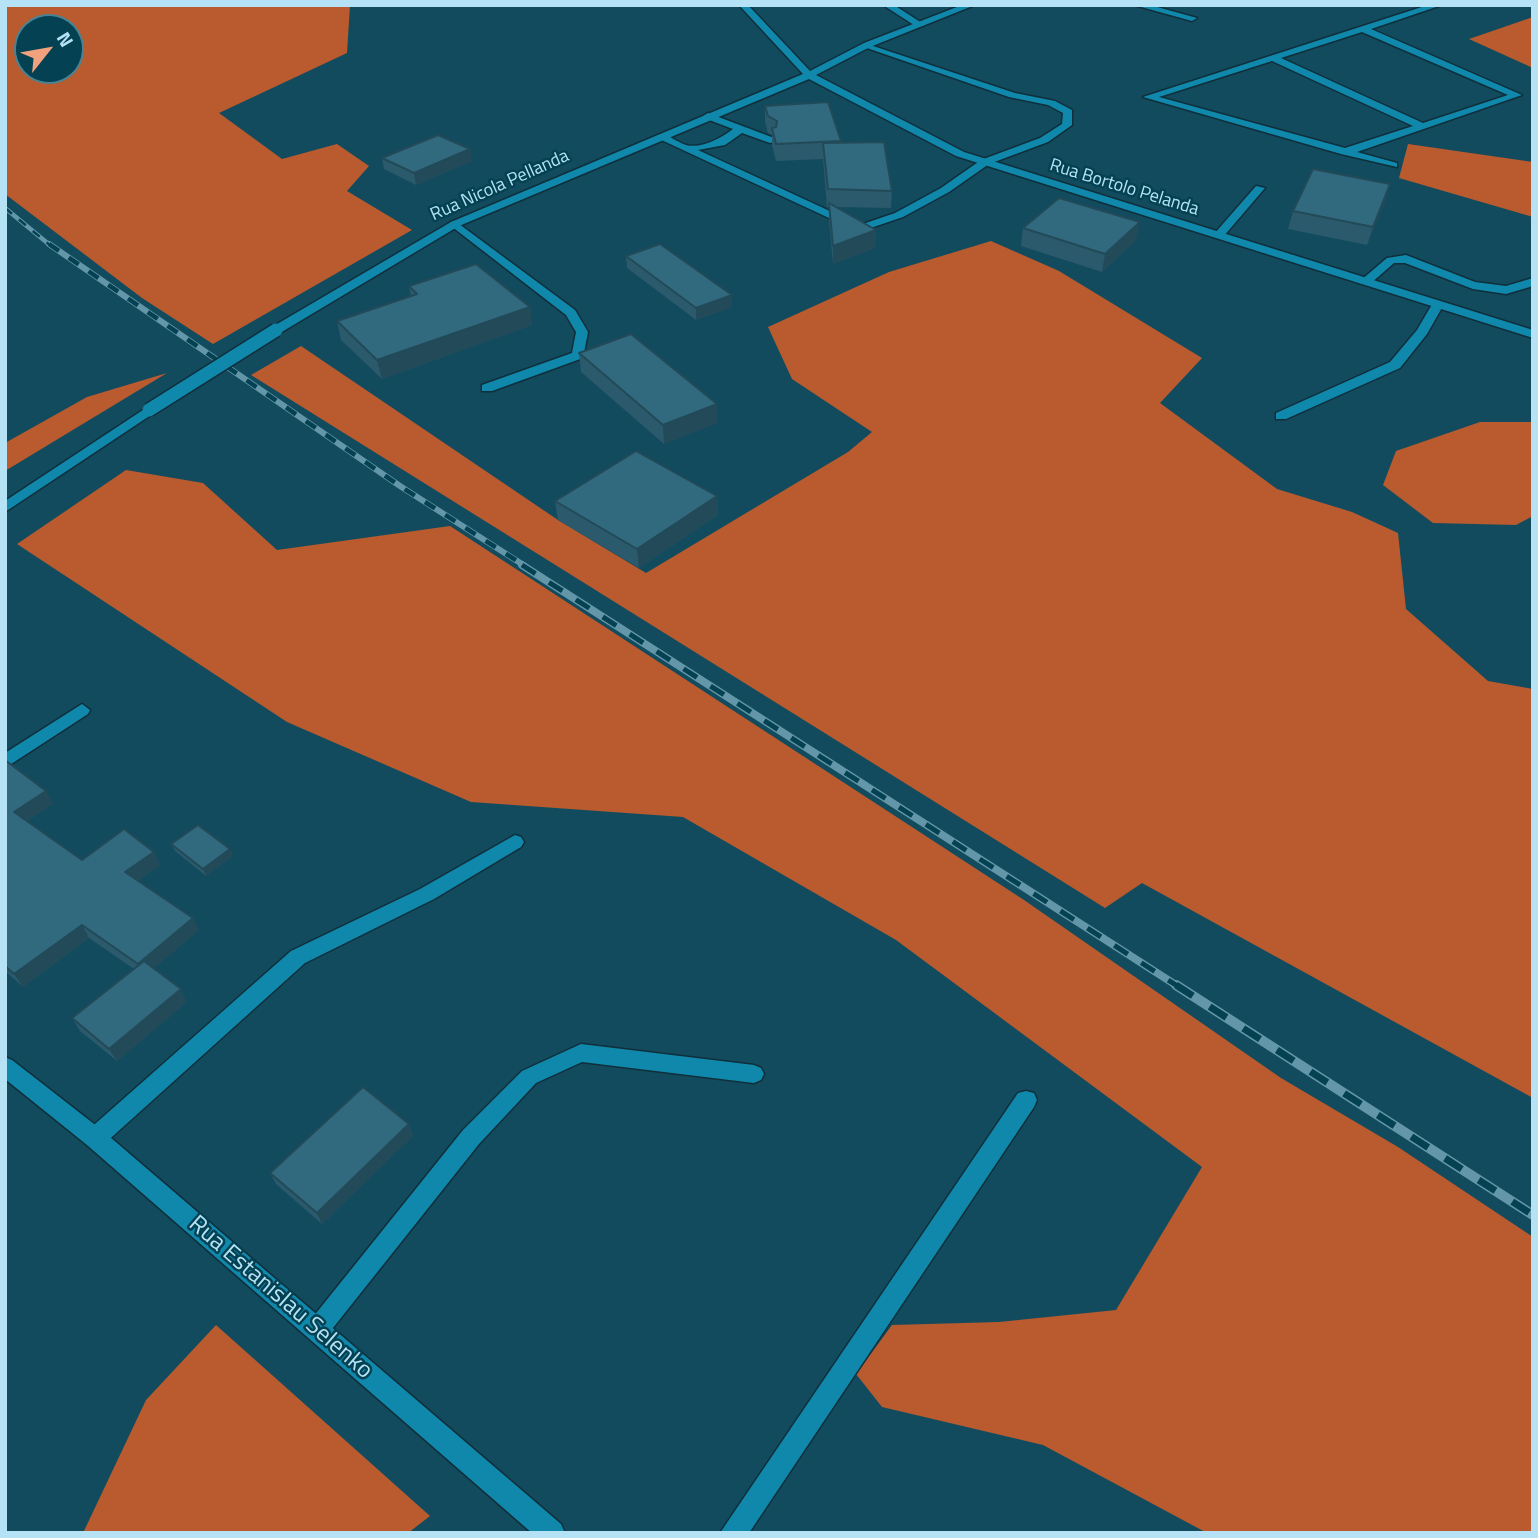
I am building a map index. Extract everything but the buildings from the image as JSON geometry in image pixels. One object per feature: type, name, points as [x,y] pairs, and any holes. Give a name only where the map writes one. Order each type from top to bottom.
[{"type":"street","name":"Rua Bortolo Pelanda","points":[[743,5],[809,75],[948,149],[1533,334]]},
{"type":"street","points":[[887,5],[920,24]]},
{"type":"street","name":"Rua Nicola Pellanda","points":[[5,508],[149,410],[276,330],[455,224],[809,75],[867,45],[971,5]]},
{"type":"street","points":[[1141,5],[1192,18]]},
{"type":"street","points":[[1394,165],[1148,97],[1438,5]]},
{"type":"street","points":[[1345,152],[1517,95],[1365,30]]},
{"type":"street","points":[[660,137],[859,229],[899,215],[945,190],[985,162],[1044,140],[1067,125],[1068,112],[1051,103],[1013,95],[867,45]]},
{"type":"street","points":[[1274,58],[1423,127]]},
{"type":"street","points":[[708,116],[770,140]]},
{"type":"street","points":[[688,149],[721,143],[742,128]]},
{"type":"street","points":[[1219,235],[1260,188]]},
{"type":"street","points":[[455,224],[571,313],[582,332],[578,355],[487,388]]},
{"type":"street","points":[[1366,281],[1391,260],[1406,259],[1473,285],[1506,290],[1533,282]]},
{"type":"street","points":[[1280,416],[1395,365],[1423,331],[1438,304]]},
{"type":"street","points":[[5,762],[82,710]]},
{"type":"street","points":[[95,1138],[298,957],[427,894],[515,842]]},
{"type":"street","points":[[317,1330],[471,1138],[529,1077],[581,1053],[754,1074]]},
{"type":"street","name":"Rua Estanislau Selenko","points":[[5,1066],[95,1138],[552,1533]]},
{"type":"street","points":[[733,1533],[1026,1100]]},
{"type":"shaded area","points":[[5,5],[350,5],[347,53],[219,113],[282,159],[337,144],[369,166],[347,191],[412,230],[213,344],[142,298],[5,194]]},
{"type":"shaded area","points":[[1533,17],[1533,68],[1469,39]]},
{"type":"shaded area","points":[[1408,144],[1533,162],[1533,217],[1399,178]]},
{"type":"shaded area","points":[[991,241],[1059,271],[1202,358],[1160,403],[1277,489],[1352,512],[1398,533],[1406,609],[1488,681],[1533,689],[1533,1098],[1142,883],[1105,908],[251,375],[301,346],[558,520],[646,573],[848,452],[872,432],[792,379],[768,327],[889,272]]},
{"type":"shaded area","points":[[167,373],[5,471],[5,443],[87,397]]},
{"type":"shaded area","points":[[1480,422],[1533,422],[1533,516],[1516,525],[1433,523],[1383,485],[1396,451]]},
{"type":"shaded area","points":[[126,470],[203,483],[277,550],[450,526],[1024,900],[1281,1078],[1398,1147],[1533,1237],[1533,1533],[1207,1533],[1043,1445],[882,1407],[856,1374],[892,1325],[999,1322],[1116,1310],[1202,1167],[896,940],[683,817],[471,802],[287,722],[17,544]]},
{"type":"shaded area","points":[[216,1325],[430,1516],[408,1533],[83,1533],[146,1400]]},
{"type":"railway","points":[[5,208],[51,246]]},
{"type":"railway","points":[[49,244],[400,486],[525,566]]},
{"type":"railway","points":[[522,565],[1179,987]]},
{"type":"railway","points":[[1176,985],[1533,1215]]}]
